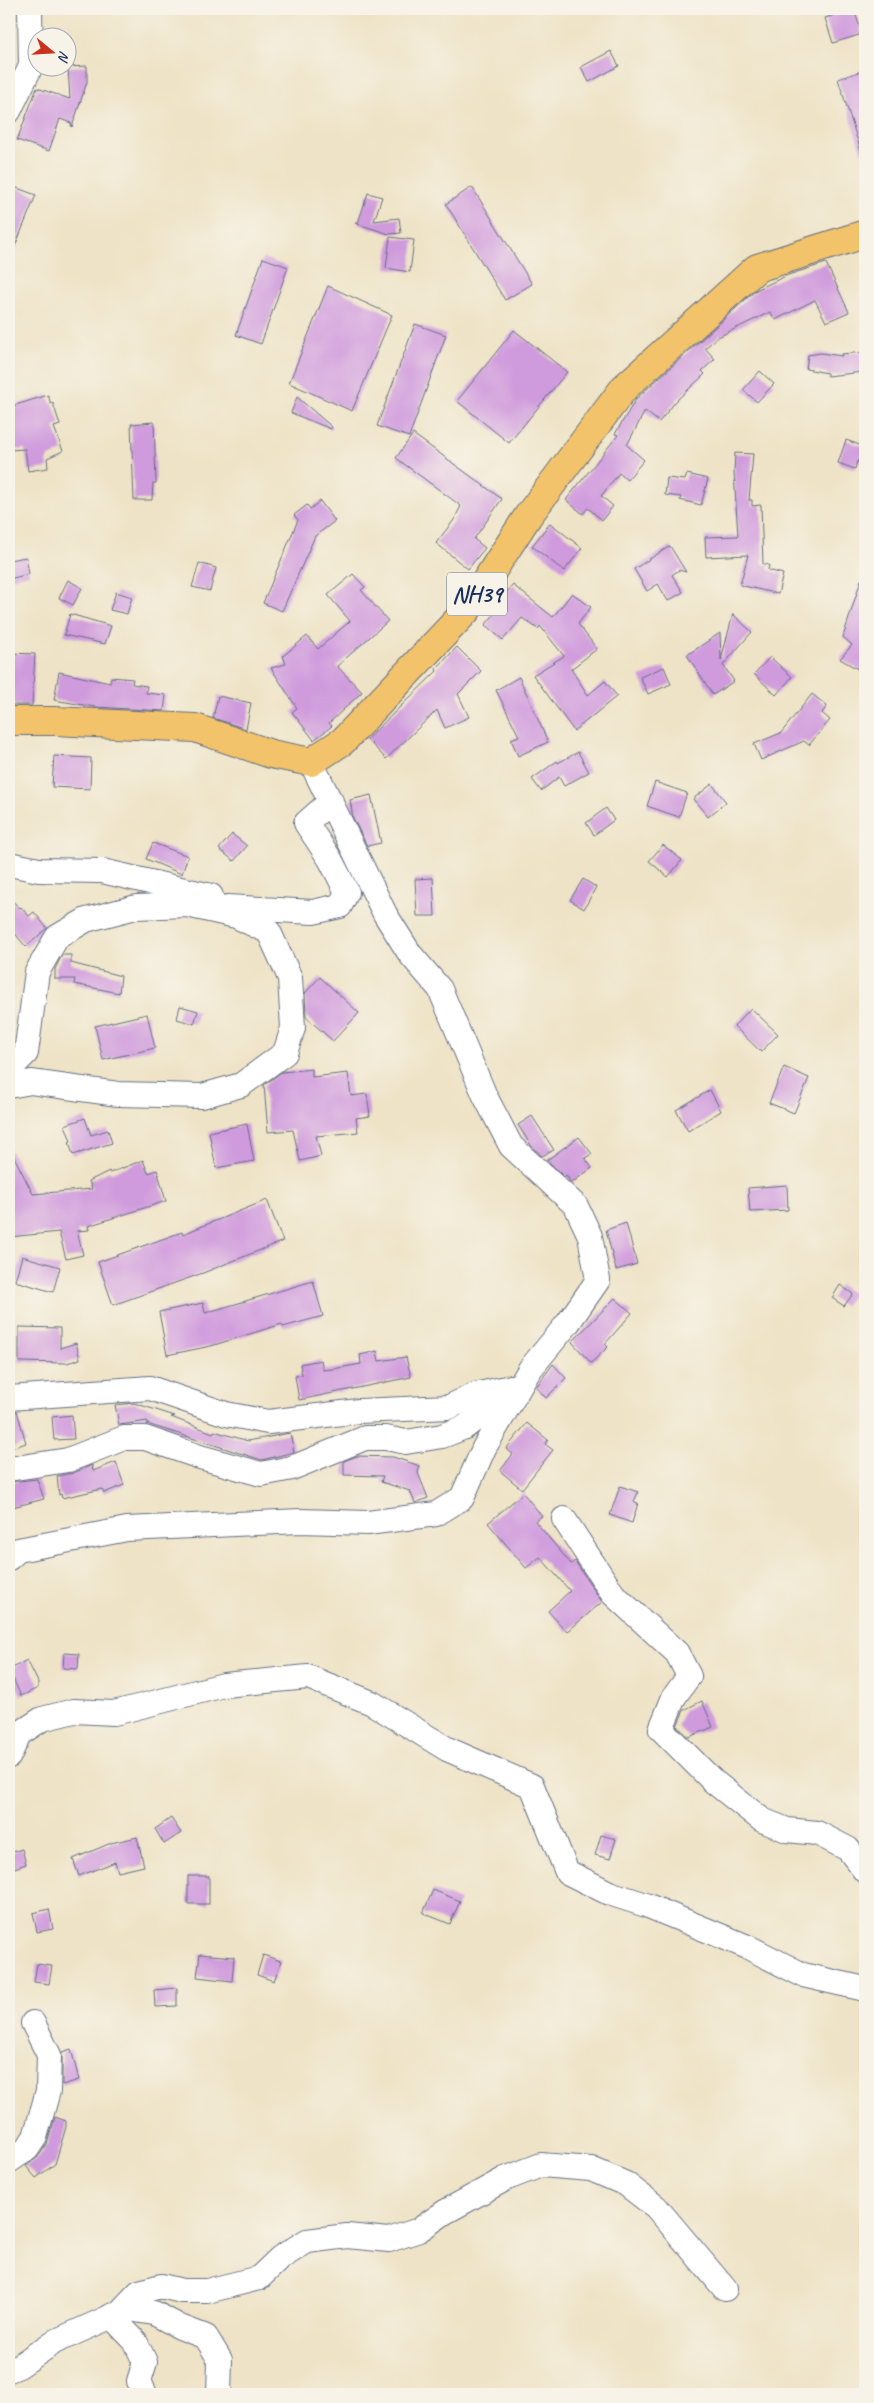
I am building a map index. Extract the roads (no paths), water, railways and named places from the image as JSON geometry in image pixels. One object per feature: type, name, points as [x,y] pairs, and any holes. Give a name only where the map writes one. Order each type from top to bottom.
[{"type":"highway","name":"NH39","points":[[311,762],[343,741],[467,610],[528,516],[624,388],[756,268],[865,234]]},
{"type":"highway","points":[[9,720],[195,728],[271,754],[311,762]]},
{"type":"street","points":[[9,111],[32,66],[30,9]]},
{"type":"street","points":[[9,1558],[18,1550],[127,1529],[300,1521],[368,1523],[436,1514],[462,1498],[484,1448],[520,1385],[530,1369],[568,1322],[598,1280],[590,1236],[576,1206],[511,1146],[485,1096],[440,989],[410,954],[385,914],[311,762]]},
{"type":"street","points":[[9,1070],[26,1054],[37,972],[57,937],[86,920],[136,907],[187,905],[314,912],[340,906],[347,892],[330,859],[306,823],[331,801]]},
{"type":"street","points":[[9,864],[39,870],[102,871],[270,909]]},
{"type":"street","points":[[9,1086],[30,1082],[118,1094],[202,1096],[241,1085],[285,1053],[293,1028],[290,978],[269,932],[236,916],[187,905]]},
{"type":"street","points":[[9,1398],[150,1388],[226,1414],[268,1422],[359,1411],[449,1407],[476,1395],[520,1385]]},
{"type":"street","points":[[9,1469],[68,1460],[124,1438],[145,1438],[200,1457],[261,1474],[292,1468],[364,1438],[386,1438],[406,1442],[442,1436],[464,1427],[520,1385]]},
{"type":"street","points":[[564,1519],[612,1594],[677,1653],[688,1676],[674,1697],[661,1729],[713,1781],[762,1820],[787,1830],[818,1833],[848,1849],[865,1871]]},
{"type":"street","points":[[9,1756],[19,1734],[42,1719],[74,1711],[114,1713],[224,1685],[308,1676],[372,1703],[447,1749],[532,1786],[567,1872],[609,1893],[646,1904],[750,1948],[803,1975],[865,1989]]},
{"type":"street","points":[[9,2161],[27,2149],[34,2137],[48,2091],[49,2055],[32,2023]]},
{"type":"street","points":[[115,2314],[139,2292],[161,2286],[182,2291],[207,2291],[259,2278],[280,2258],[307,2241],[347,2236],[389,2240],[419,2230],[445,2212],[505,2178],[541,2165],[591,2168],[626,2184],[656,2207],[725,2289]]},
{"type":"street","points":[[9,2370],[19,2366],[54,2342],[128,2310],[154,2313],[180,2327],[206,2337],[220,2360],[219,2394]]},
{"type":"street","points":[[115,2314],[135,2341],[145,2362],[139,2381],[145,2394]]}]
